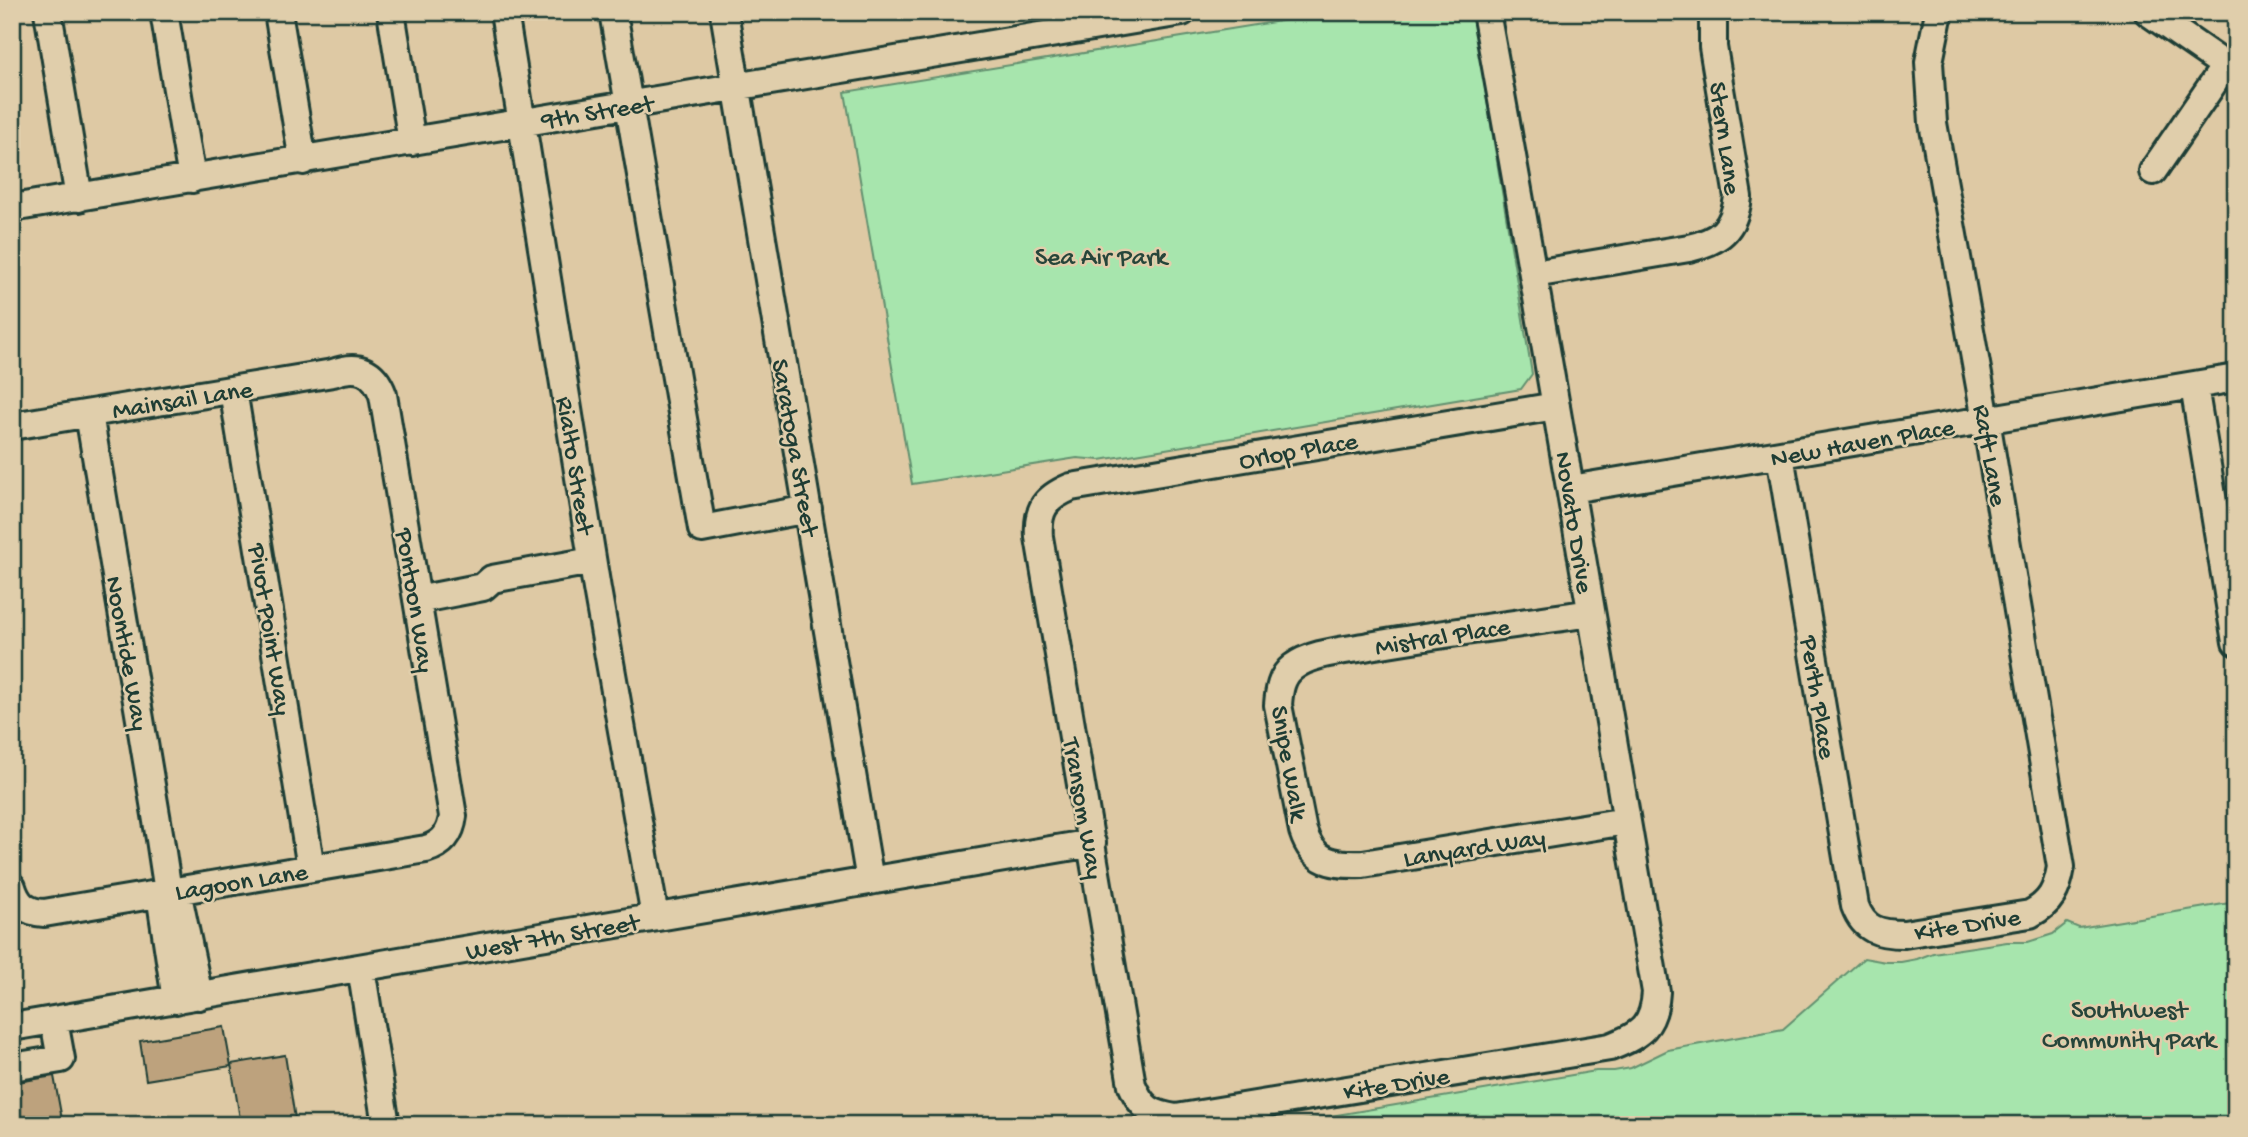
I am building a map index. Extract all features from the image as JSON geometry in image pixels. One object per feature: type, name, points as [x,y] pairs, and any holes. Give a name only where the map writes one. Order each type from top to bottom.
[{"type":"street","points":[[48,12],[79,198]]},
{"type":"street","points":[[164,12],[192,179]]},
{"type":"street","points":[[278,12],[303,160]]},
{"type":"street","points":[[391,12],[412,142]]},
{"type":"street","name":"Rialto Street","points":[[503,12],[592,561],[654,917]]},
{"type":"street","points":[[613,12],[702,528],[808,509]]},
{"type":"street","name":"Saratoga Street","points":[[724,12],[870,881]]},
{"type":"street","name":"9th Street","points":[[12,208],[1182,12]]},
{"type":"street","name":"Novato Drive","points":[[1486,12],[1572,489],[1656,992],[1655,1010],[1643,1030]]},
{"type":"street","name":"Stern Lane","points":[[1534,274],[1689,248],[1707,244],[1725,232],[1736,212],[1738,197],[1713,47],[1713,12]]},
{"type":"street","name":"Raft Lane","points":[[1939,12],[1928,62],[1933,123],[2061,867],[2052,897]]},
{"type":"street","points":[[2148,12],[2230,69],[2154,171]]},
{"type":"street","name":"Mainsail Lane","points":[[12,426],[351,368]]},
{"type":"street","name":"Pontoon Way","points":[[351,368],[372,376],[383,395],[453,816],[447,837],[438,844]]},
{"type":"street","name":"New Haven Place","points":[[1572,489],[2236,379]]},
{"type":"street","points":[[2194,386],[2236,642]]},
{"type":"street","name":"Pivot Point Way","points":[[233,390],[312,868]]},
{"type":"street","name":"Orlop Place","points":[[1045,503],[1056,493],[1071,487],[1556,406]]},
{"type":"street","name":"Noontide Way","points":[[89,414],[168,892],[180,905],[178,941],[188,998]]},
{"type":"street","name":"Perth Place","points":[[1780,455],[1855,906],[1859,918],[1877,930]]},
{"type":"street","name":"Transom Way","points":[[1045,503],[1038,520],[1038,537],[1132,1086],[1138,1100],[1148,1109]]},
{"type":"street","points":[[416,592],[483,587],[492,579],[592,561]]},
{"type":"street","name":"Mistral Place","points":[[1295,666],[1306,659],[1329,653],[1591,613]]},
{"type":"street","name":"Snipe Walk","points":[[1295,666],[1283,678],[1278,705],[1303,831],[1307,844],[1322,860]]},
{"type":"street","name":"Lanyard Way","points":[[1322,860],[1344,865],[1363,864],[1626,821]]},
{"type":"street","name":"West 7th Street","points":[[12,1027],[1092,843]]},
{"type":"street","name":"Lagoon Lane","points":[[12,887],[16,900],[23,907],[44,913],[426,849],[438,844]]},
{"type":"street","name":"Kite Drive","points":[[1877,930],[1904,934],[2030,914],[2042,908],[2052,897]]},
{"type":"street","points":[[360,968],[386,1125]]},
{"type":"street","points":[[12,1068],[61,1059],[54,1020]]},
{"type":"street","name":"Kite Drive","points":[[1148,1109],[1158,1115],[1176,1118],[1610,1047],[1643,1030]]},
{"type":"green space","name":"Sea Air Park","points":[[1335,12],[1467,12],[1474,21],[1532,374],[1521,389],[1100,460],[1077,458],[912,484],[845,92]]},
{"type":"green space","name":"Southwest Community Park","points":[[2236,902],[2236,1125],[1278,1125],[1596,1071],[1631,1068],[1668,1050],[1783,1029],[1864,958],[1901,962],[1933,953],[2007,942],[2028,942],[2053,934],[2067,923],[2079,928]]},
{"type":"building","points":[[224,1027],[231,1066],[146,1080],[140,1041]]},
{"type":"building","points":[[285,1055],[296,1125],[241,1125],[231,1064]]},
{"type":"building","points":[[54,1076],[63,1125],[12,1125],[12,1083]]}]
